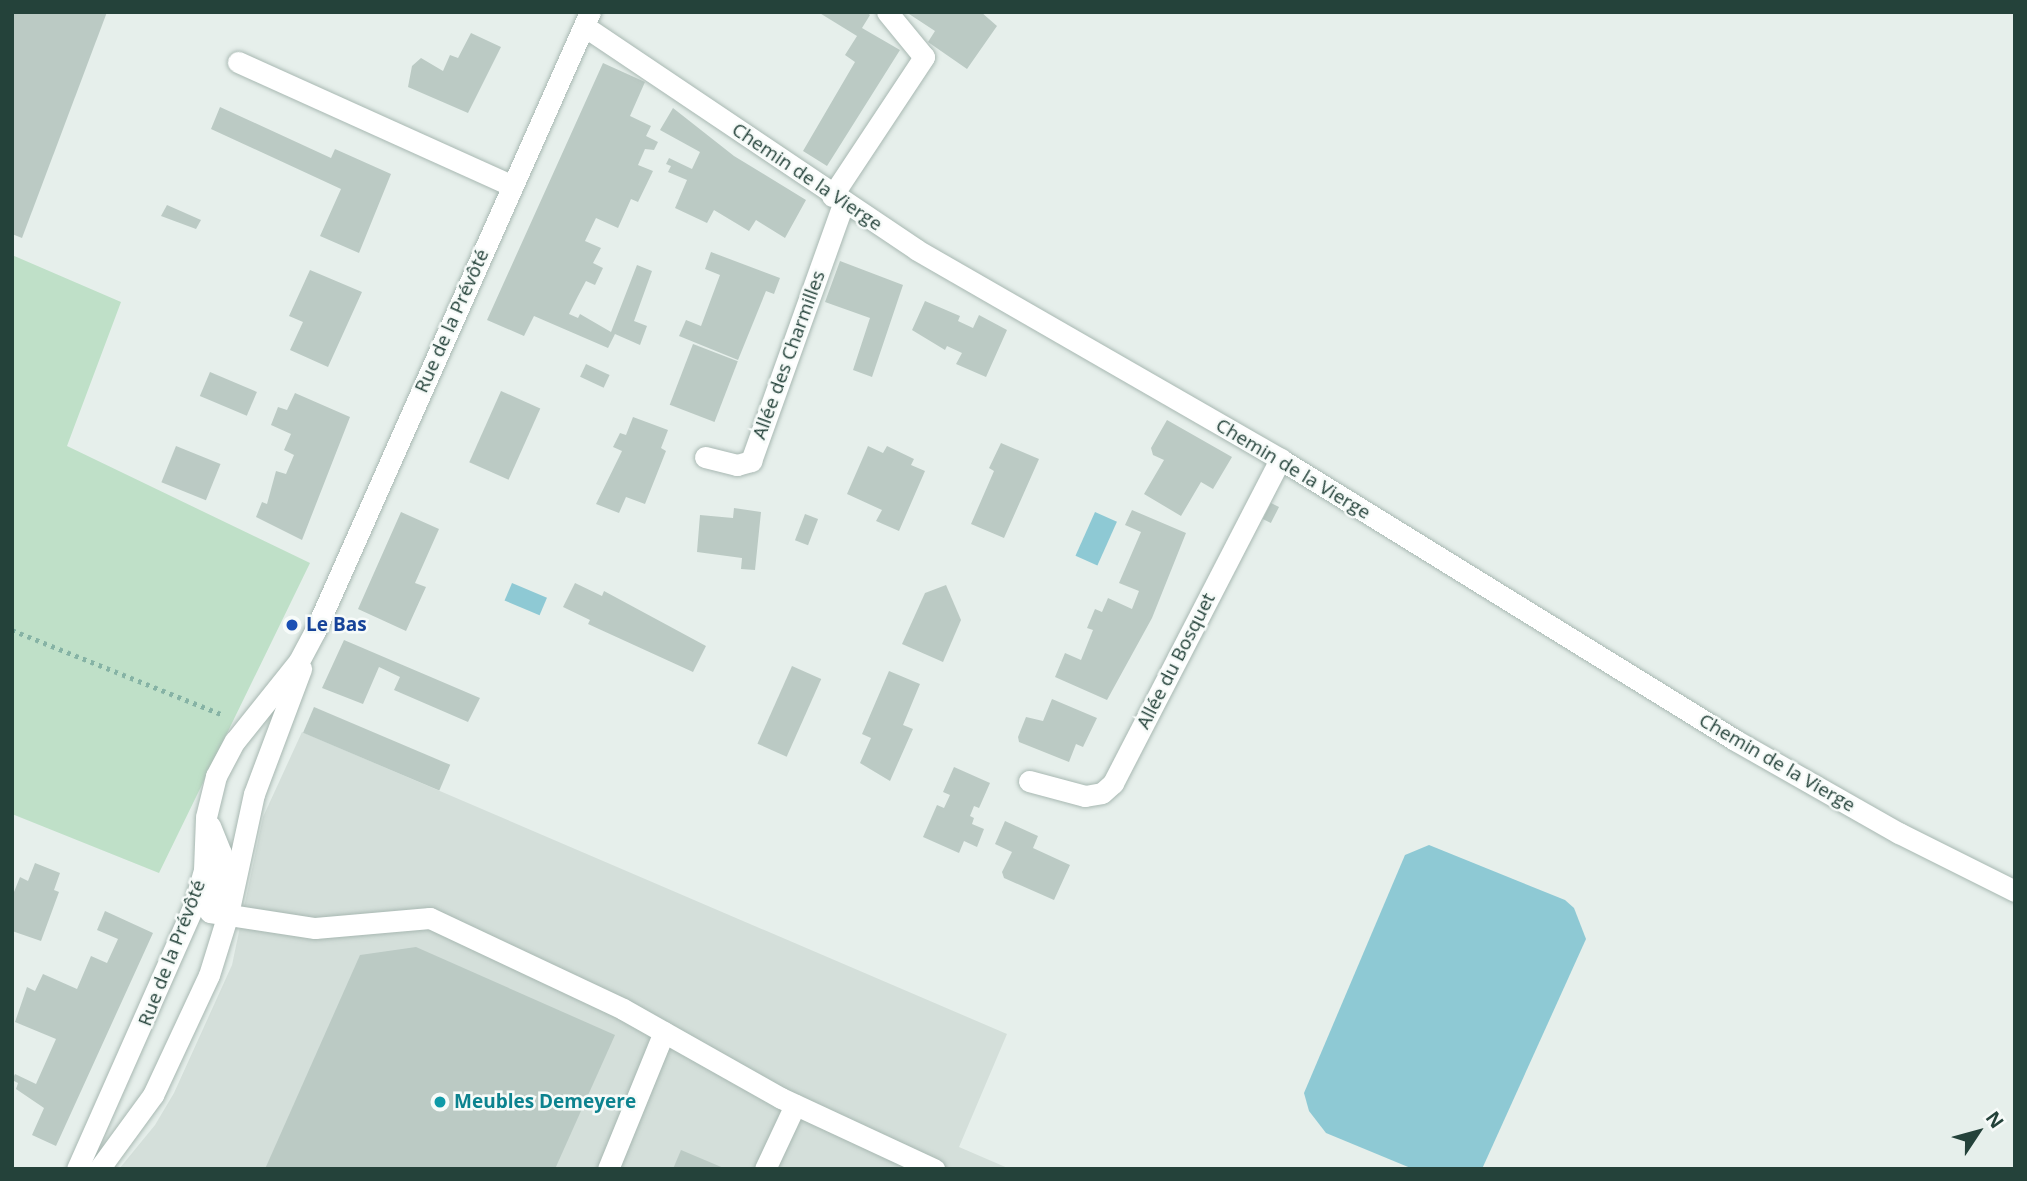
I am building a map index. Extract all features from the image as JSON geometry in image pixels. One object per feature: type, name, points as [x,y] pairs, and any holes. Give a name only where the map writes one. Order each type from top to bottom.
[{"type":"street","points":[[837,200],[924,57],[887,12]]},
{"type":"street","name":"Chemin de la Vierge","points":[[587,19],[837,200],[1280,459],[1735,740],[1899,834],[2015,891]]},
{"type":"street","name":"Rue de la Prévôté","points":[[99,1169],[139,1117],[175,1052],[209,975],[228,914],[254,794],[315,631],[587,19]]},
{"type":"street","points":[[238,62],[512,186]]},
{"type":"street","name":"Allée des Charmilles","points":[[705,457],[737,465],[751,461],[837,200]]},
{"type":"street","name":"Allée du Bosquet","points":[[1029,781],[1086,796],[1102,793],[1113,783],[1280,459]]},
{"type":"street","name":"Rue de la Prévôté","points":[[77,1169],[194,905],[204,870],[206,817],[224,758],[299,661],[315,631]]},
{"type":"street","points":[[206,817],[222,853],[211,912],[315,928],[430,918],[664,1032],[795,1105],[934,1169]]},
{"type":"street","points":[[608,1169],[664,1032]]},
{"type":"street","points":[[765,1169],[795,1105]]},
{"type":"path","points":[[12,630],[248,725]]},
{"type":"shaded area","points":[[302,732],[1007,1034],[959,1147],[1010,1169],[119,1169],[155,1125],[174,1093],[232,965],[263,817]]},
{"type":"green space","points":[[12,255],[121,302],[67,446],[310,563],[159,873],[12,814]]},
{"type":"water","points":[[1095,512],[1117,522],[1097,566],[1075,556]]},
{"type":"water","points":[[512,583],[547,598],[540,615],[505,600]]},
{"type":"water","points":[[1429,845],[1565,900],[1574,908],[1586,939],[1482,1169],[1413,1169],[1326,1133],[1309,1111],[1304,1093],[1405,855]]},
{"type":"building","points":[[12,12],[107,12],[22,238],[12,234]]},
{"type":"building","points":[[818,12],[866,12],[870,15],[862,28],[900,50],[827,166],[803,151],[855,62],[845,55],[857,36]]},
{"type":"building","points":[[906,12],[981,12],[997,26],[967,69],[928,42],[935,31]]},
{"type":"building","points":[[471,33],[501,47],[468,113],[408,87],[412,66],[421,58],[443,71],[450,55],[458,58]]},
{"type":"building","points":[[603,63],[645,82],[630,116],[651,126],[646,136],[658,142],[654,150],[645,149],[638,165],[653,171],[638,202],[631,199],[618,228],[596,218],[585,241],[601,248],[593,263],[603,268],[595,285],[586,281],[569,314],[578,318],[580,314],[611,332],[637,265],[652,271],[634,321],[647,326],[640,345],[615,334],[608,348],[534,316],[524,336],[487,320]]},
{"type":"building","points":[[220,107],[331,158],[335,149],[391,174],[359,253],[320,236],[341,189],[211,129]]},
{"type":"building","points":[[673,108],[734,156],[806,200],[785,238],[756,220],[749,231],[714,210],[707,223],[675,208],[687,180],[668,172],[671,166],[666,164],[669,158],[692,169],[700,152],[660,130]]},
{"type":"building","points":[[167,205],[201,220],[196,229],[161,216]]},
{"type":"building","points":[[711,252],[780,278],[774,294],[766,291],[738,360],[679,336],[686,320],[701,326],[720,275],[705,269]]},
{"type":"building","points":[[840,261],[903,285],[872,377],[853,370],[870,318],[825,302]]},
{"type":"building","points":[[310,270],[362,292],[328,367],[290,350],[303,322],[289,316]]},
{"type":"building","points":[[925,301],[960,316],[958,321],[973,328],[979,315],[1007,330],[986,377],[956,364],[962,353],[947,346],[945,350],[912,330]]},
{"type":"building","points":[[693,344],[738,361],[715,422],[670,405]]},
{"type":"building","points":[[586,364],[610,375],[604,388],[580,377]]},
{"type":"building","points":[[210,372],[257,392],[247,416],[200,396]]},
{"type":"building","points":[[501,391],[540,408],[509,480],[469,462]]},
{"type":"building","points":[[295,393],[350,417],[302,540],[256,517],[262,502],[267,504],[276,471],[286,474],[294,455],[284,450],[291,434],[271,425],[278,407],[287,410]]},
{"type":"building","points":[[633,417],[668,430],[661,448],[666,451],[645,504],[626,497],[619,513],[596,504],[622,451],[613,447],[620,433],[626,435]]},
{"type":"building","points":[[1167,420],[1232,457],[1213,489],[1201,482],[1181,516],[1144,494],[1164,460],[1153,455],[1151,448]]},
{"type":"building","points":[[1001,443],[1039,459],[1004,538],[971,524],[994,471],[989,468]]},
{"type":"building","points":[[176,446],[221,464],[206,500],[161,482]]},
{"type":"building","points":[[868,446],[883,453],[887,446],[914,459],[911,465],[925,471],[899,531],[876,521],[882,510],[847,494]]},
{"type":"building","points":[[1271,503],[1279,507],[1271,523],[1263,519]]},
{"type":"building","points":[[734,508],[761,512],[755,570],[741,569],[742,558],[697,552],[700,515],[733,518]]},
{"type":"building","points":[[1132,510],[1186,533],[1152,618],[1107,700],[1055,677],[1065,653],[1081,660],[1093,630],[1087,628],[1095,609],[1102,612],[1108,598],[1132,609],[1139,591],[1119,583],[1141,532],[1125,525]]},
{"type":"building","points":[[401,512],[439,529],[415,583],[426,587],[406,631],[358,609]]},
{"type":"building","points":[[805,514],[818,519],[808,545],[795,540]]},
{"type":"building","points":[[575,583],[602,596],[604,591],[706,646],[693,672],[588,624],[590,620],[563,607]]},
{"type":"building","points":[[946,585],[961,620],[943,662],[902,644],[925,593]]},
{"type":"building","points":[[344,640],[480,698],[468,722],[394,690],[400,677],[379,667],[363,704],[322,688]]},
{"type":"building","points":[[792,666],[821,679],[787,757],[757,744]]},
{"type":"building","points":[[889,671],[920,684],[903,725],[913,729],[890,781],[860,763],[871,738],[862,734]]},
{"type":"building","points":[[1052,699],[1097,718],[1083,747],[1076,744],[1069,762],[1019,742],[1018,737],[1026,717],[1043,721]]},
{"type":"building","points":[[314,707],[450,765],[439,791],[303,733]]},
{"type":"building","points":[[954,767],[990,783],[979,808],[974,806],[970,816],[974,818],[972,824],[984,829],[977,847],[964,841],[959,853],[923,837],[937,805],[944,808],[950,795],[943,792]]},
{"type":"building","points":[[1005,821],[1038,836],[1033,848],[1070,865],[1054,900],[1004,878],[1002,872],[1012,852],[995,844]]},
{"type":"building","points":[[35,863],[60,873],[54,890],[59,892],[41,941],[12,931],[12,897],[20,877],[28,881]]},
{"type":"building","points":[[105,911],[153,933],[56,1146],[32,1135],[44,1108],[16,1089],[18,1083],[12,1080],[15,1074],[36,1084],[56,1039],[15,1022],[27,987],[35,991],[43,974],[77,989],[91,956],[107,963],[118,939],[97,930]]},
{"type":"building","name":"Meubles Demeyere","points":[[416,947],[615,1035],[555,1169],[265,1169],[360,955]]},
{"type":"building","points":[[681,1150],[726,1169],[673,1169]]},
{"type":"place","name":"Le Bas","points":[[292,625]]},
{"type":"place","name":"Meubles Demeyere","points":[[440,1102]]}]
